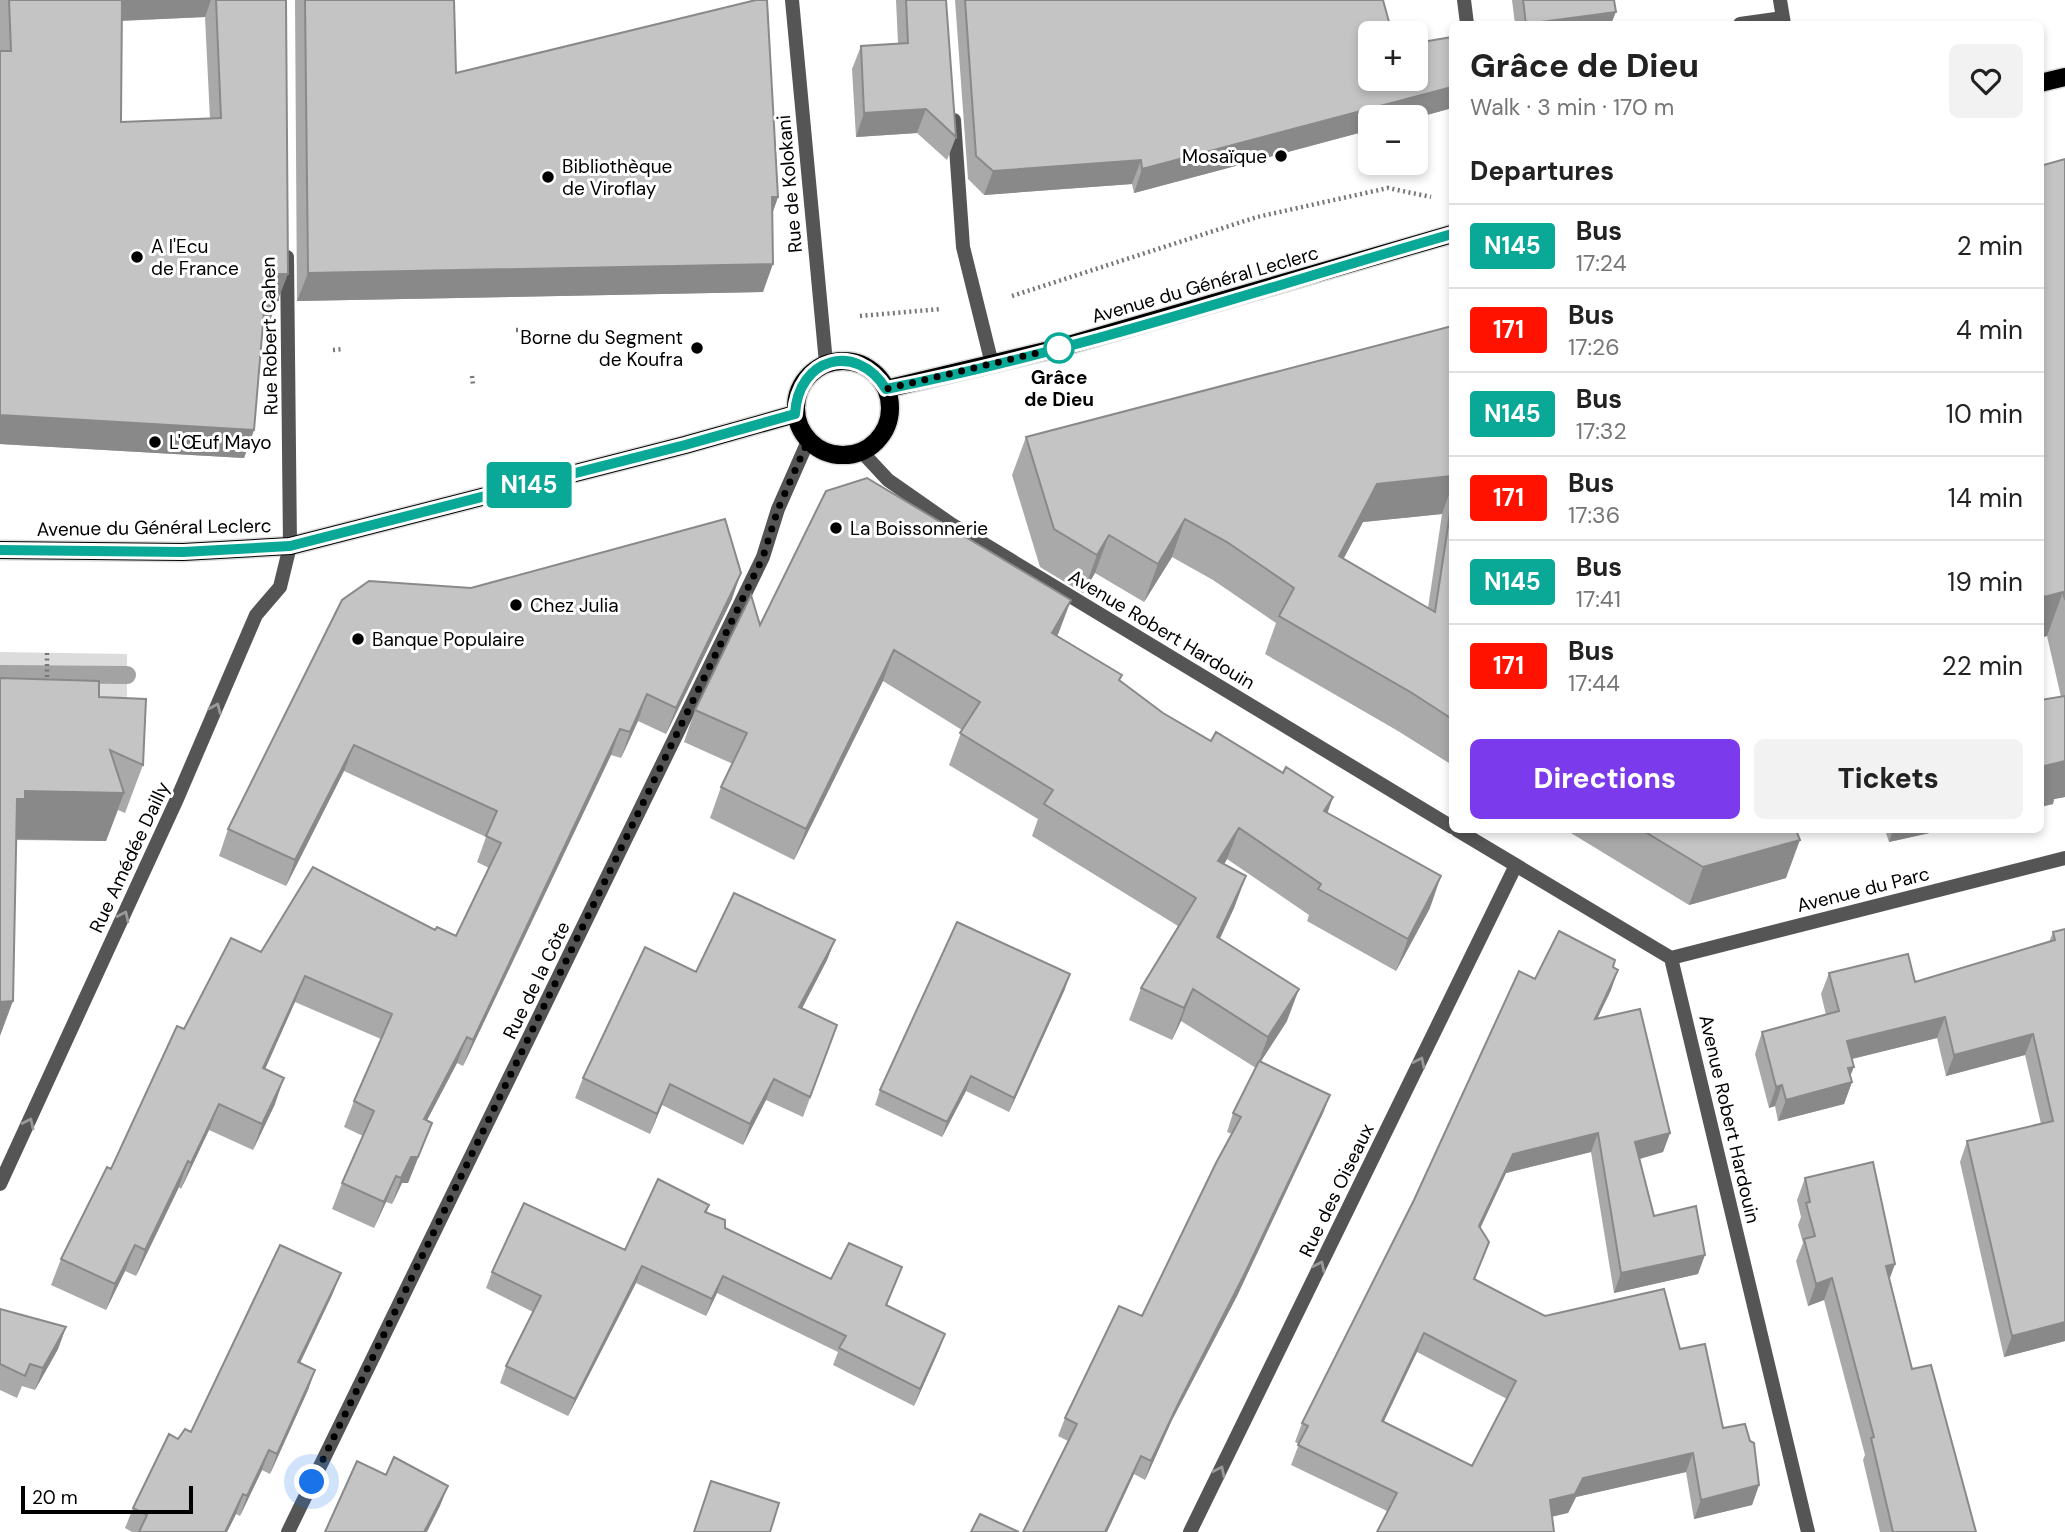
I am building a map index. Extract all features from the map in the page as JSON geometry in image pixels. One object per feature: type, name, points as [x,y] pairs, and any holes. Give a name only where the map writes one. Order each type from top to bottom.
[{"type":"main road","points":[[2044,82],[2065,77]]},
{"type":"main road","name":"Avenue du Général Leclerc","points":[[886,389],[1062,347],[1449,235]]},
{"type":"main road","points":[[840,361],[861,365],[878,377],[886,389],[890,413],[887,425],[881,436],[861,451],[851,455],[827,453],[808,441],[800,428],[795,414],[796,399],[802,383],[826,363],[840,361]]},
{"type":"main road","name":"Avenue du Général Leclerc","points":[[0,550],[183,552],[290,546],[685,445],[795,414]]},
{"type":"street","name":"Rue de Kolokani","points":[[792,0],[826,363]]},
{"type":"street","points":[[1464,0],[1467,21]]},
{"type":"street","points":[[1780,0],[1783,21]]},
{"type":"street","points":[[953,110],[963,247],[992,365]]},
{"type":"street","name":"Rue Robert Cahen","points":[[287,245],[290,546]]},
{"type":"street","name":"Rue de la Côte","points":[[288,1532],[763,557],[778,509],[808,441]]},
{"type":"street","name":"Avenue Robert Hardouin","points":[[861,451],[888,480],[951,524],[1449,824]]},
{"type":"street","name":"Rue Amédée Dailly","points":[[0,1184],[177,799],[256,615],[280,587],[290,546]]},
{"type":"street","name":"Avenue Robert Hardouin","points":[[1463,833],[1671,958],[1808,1532]]},
{"type":"street","name":"Avenue du Parc","points":[[1671,958],[2065,858]]},
{"type":"street","name":"Rue des Oiseaux","points":[[1190,1532],[1516,865]]},
{"type":"path","points":[[822,326],[861,316],[978,305],[1027,292],[1258,217],[1388,188],[1440,199]]},
{"type":"path","points":[[516,330],[527,330]]},
{"type":"path","points":[[333,350],[344,349]]},
{"type":"path","points":[[472,376],[473,385]]},
{"type":"path","points":[[47,653],[47,686]]},
{"type":"shaded area","points":[[0,652],[127,654],[127,699],[0,697]]},
{"type":"building","name":"A l'Ecu de France","points":[[9,0],[122,0],[121,122],[221,118],[216,0],[286,0],[288,274],[277,274],[278,300],[265,300],[254,430],[0,415],[0,51],[11,51]]},
{"type":"building","name":"Bibliothèque de Viroflay","points":[[305,0],[454,0],[456,73],[756,0],[767,0],[778,197],[772,197],[773,264],[308,273]]},
{"type":"building","points":[[906,0],[946,0],[956,137],[926,109],[864,113],[861,46],[908,43]]},
{"type":"building","points":[[965,0],[1383,0],[1389,21],[1358,21],[1358,91],[1428,91],[1428,41],[1449,38],[1449,88],[1384,105],[1358,105],[1358,112],[1142,169],[1141,160],[993,171],[976,156]]},
{"type":"building","points":[[1523,0],[1614,0],[1616,12],[1548,21],[1526,21]]},
{"type":"building","points":[[2065,159],[2065,600],[2063,592],[2044,597],[2044,165]]},
{"type":"building","points":[[1449,327],[1449,476],[1377,484],[1339,556],[1435,612],[1449,520],[1449,717],[1279,616],[1294,588],[1227,542],[1185,519],[1158,564],[1109,535],[1097,555],[1054,529],[1026,437]]},
{"type":"building","points":[[867,478],[1071,600],[1052,633],[1122,675],[1119,680],[1163,713],[1211,741],[1216,732],[1283,773],[1286,767],[1333,797],[1324,811],[1441,876],[1408,939],[1318,889],[1321,884],[1239,828],[1218,861],[1246,876],[1217,937],[1299,989],[1268,1037],[1193,989],[1184,1008],[1141,988],[1196,898],[1044,804],[1053,790],[960,733],[980,702],[894,650],[806,829],[721,787],[747,733],[695,710],[751,595],[760,625],[826,491]]},
{"type":"building","points":[[725,519],[741,573],[676,708],[647,694],[630,732],[620,729],[473,1040],[467,1037],[424,1119],[432,1123],[418,1157],[411,1157],[401,1178],[396,1176],[384,1202],[342,1183],[374,1111],[354,1101],[392,1014],[305,976],[263,1068],[284,1078],[262,1124],[219,1104],[145,1250],[135,1245],[115,1284],[61,1259],[107,1167],[111,1169],[177,1026],[184,1029],[231,938],[261,952],[313,867],[435,930],[437,927],[456,936],[501,843],[486,836],[497,811],[354,745],[295,860],[228,829],[342,600],[369,581],[471,588]]},
{"type":"building","points":[[0,678],[99,681],[99,697],[146,699],[143,765],[110,750],[124,793],[25,791],[25,799],[17,799],[13,1001],[0,1002]]},
{"type":"building","points":[[2065,696],[2065,761],[2044,766],[2044,699]]},
{"type":"building","points":[[1647,833],[1797,833],[1800,840],[1703,867]]},
{"type":"building","points":[[734,893],[835,940],[799,1007],[837,1025],[810,1097],[774,1079],[750,1124],[670,1084],[657,1114],[583,1078],[645,947],[696,972]]},
{"type":"building","points":[[957,922],[1070,974],[1014,1098],[971,1076],[947,1122],[880,1090]]},
{"type":"building","points":[[2065,929],[2065,1322],[2012,1336],[1967,1141],[2053,1121],[2033,1034],[1954,1055],[1945,1017],[1847,1041],[1854,1067],[1848,1068],[1852,1082],[1786,1100],[1782,1085],[1776,1087],[1762,1032],[1839,1011],[1829,973],[1908,954],[1915,982],[2055,940],[2053,932]]},
{"type":"building","points":[[1559,931],[1615,960],[1613,967],[1618,970],[1595,1019],[1640,1009],[1670,1133],[1635,1142],[1654,1216],[1696,1206],[1705,1255],[1621,1273],[1598,1133],[1513,1154],[1479,1226],[1489,1242],[1474,1279],[1545,1316],[1664,1289],[1680,1349],[1705,1344],[1723,1428],[1745,1424],[1750,1441],[1754,1443],[1759,1485],[1701,1500],[1693,1453],[1583,1478],[1575,1494],[1550,1500],[1554,1532],[1377,1532],[1397,1493],[1298,1445],[1308,1426],[1302,1423],[1414,1200],[1519,971],[1535,979]],"holes":[[[1424,1333],[1516,1381],[1472,1466],[1382,1421]]]},
{"type":"building","points":[[1259,1061],[1330,1095],[1151,1461],[1141,1456],[1105,1532],[1023,1532],[1077,1424],[1065,1418],[1119,1306],[1142,1316],[1241,1117],[1233,1113]]},
{"type":"building","points":[[1873,1162],[1895,1264],[1886,1266],[1912,1369],[1931,1365],[1976,1532],[1893,1532],[1871,1438],[1874,1437],[1832,1278],[1816,1284],[1804,1239],[1815,1236],[1806,1203],[1810,1202],[1805,1178]]},
{"type":"building","points":[[658,1179],[709,1205],[705,1212],[725,1220],[725,1228],[831,1279],[849,1243],[902,1267],[886,1305],[945,1334],[920,1389],[839,1348],[846,1336],[723,1276],[712,1299],[642,1266],[575,1399],[506,1366],[541,1296],[492,1272],[524,1203],[625,1250]]},
{"type":"building","points":[[280,1245],[341,1273],[298,1362],[315,1370],[277,1454],[269,1450],[247,1496],[243,1494],[225,1532],[139,1532],[147,1515],[133,1508],[169,1434],[178,1439],[185,1429],[191,1432]]},
{"type":"building","points":[[0,1309],[66,1327],[43,1368],[30,1364],[25,1376],[0,1364]]},
{"type":"building","points":[[394,1457],[448,1486],[424,1532],[325,1532],[357,1461],[386,1475]]},
{"type":"building","points":[[711,1481],[779,1503],[770,1532],[694,1532]]},
{"type":"building","points":[[980,1514],[1019,1532],[971,1532]]},
{"type":"waterway","points":[[0,674],[127,675]]},
{"type":"bus line","name":"N145","points":[[0,550],[183,552],[290,546],[685,445],[795,414],[796,399],[802,383],[826,363],[840,361],[868,368],[886,389],[925,382],[1062,347],[1449,235]]},
{"type":"place","name":"Mosaïque","points":[[1281,156]]},
{"type":"place","name":"Bibliothèque de Viroflay","points":[[548,177]]},
{"type":"place","name":"A l'Ecu de France","points":[[137,257]]},
{"type":"place","name":"Borne du Segment de Koufra","points":[[697,348]]},
{"type":"place","name":"Grâce de Dieu","points":[[1059,348]]},
{"type":"place","name":"L'Œuf Mayo","points":[[155,442]]},
{"type":"place","name":"La Boissonnerie","points":[[836,528]]},
{"type":"place","name":"Chez Julia","points":[[516,605]]},
{"type":"place","name":"Banque Populaire","points":[[358,639]]},
{"type":"route","points":[[312,1482],[763,557],[778,509],[808,441],[827,453],[851,455],[872,444],[881,436],[887,425],[890,413],[886,389],[925,382],[1062,347],[1059,348]]}]
